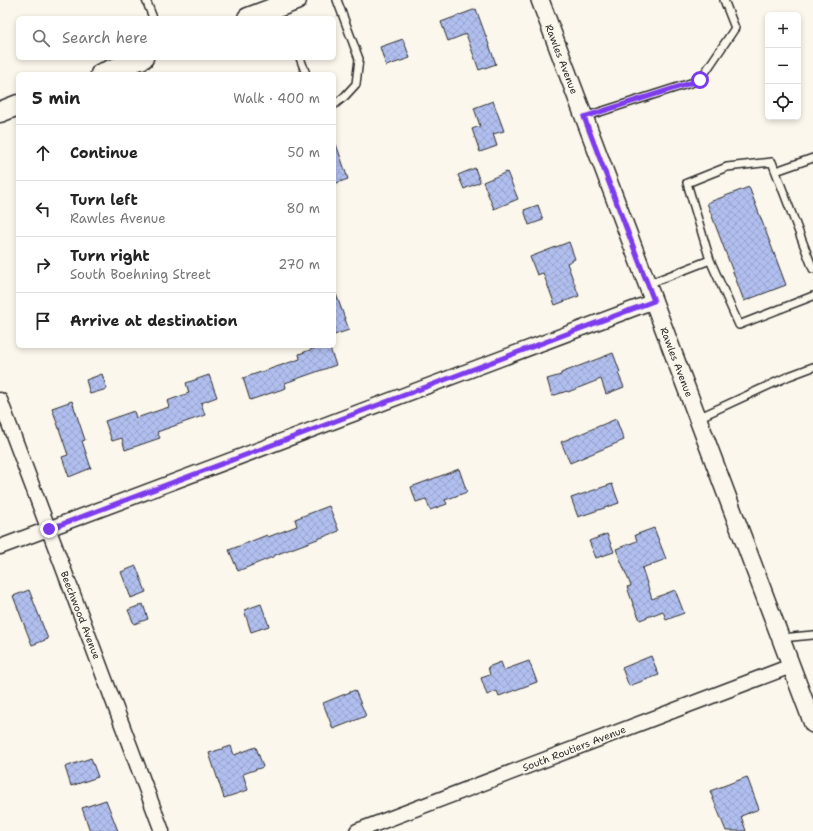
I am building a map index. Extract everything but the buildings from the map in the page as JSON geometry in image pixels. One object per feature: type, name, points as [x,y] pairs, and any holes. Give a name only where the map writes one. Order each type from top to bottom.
[{"type":"main road","points":[[253,16],[280,6]]},
{"type":"main road","points":[[106,72],[138,60]]},
{"type":"main road","points":[[0,112],[16,106]]},
{"type":"street","name":"Rawles Avenue","points":[[540,0],[813,724]]},
{"type":"street","points":[[0,547],[654,301]]},
{"type":"street","name":"Beechwood Avenue","points":[[0,400],[162,831]]},
{"type":"street","name":"South Routiers Avenue","points":[[357,831],[791,666]]},
{"type":"lane","points":[[146,0],[152,16]]},
{"type":"lane","points":[[336,103],[356,84],[359,59],[337,0]]},
{"type":"lane","points":[[584,117],[700,80],[735,28],[724,0]]},
{"type":"lane","points":[[301,60],[305,72]]},
{"type":"lane","points":[[776,171],[813,158]]},
{"type":"lane","points":[[813,269],[772,162],[727,167],[687,183],[710,260],[739,325],[813,296]]},
{"type":"lane","points":[[648,284],[710,260]]},
{"type":"lane","points":[[698,418],[789,376],[813,367]]},
{"type":"lane","points":[[781,638],[813,635]]},
{"type":"route","points":[[49,529],[654,301],[584,117],[700,80]]}]
